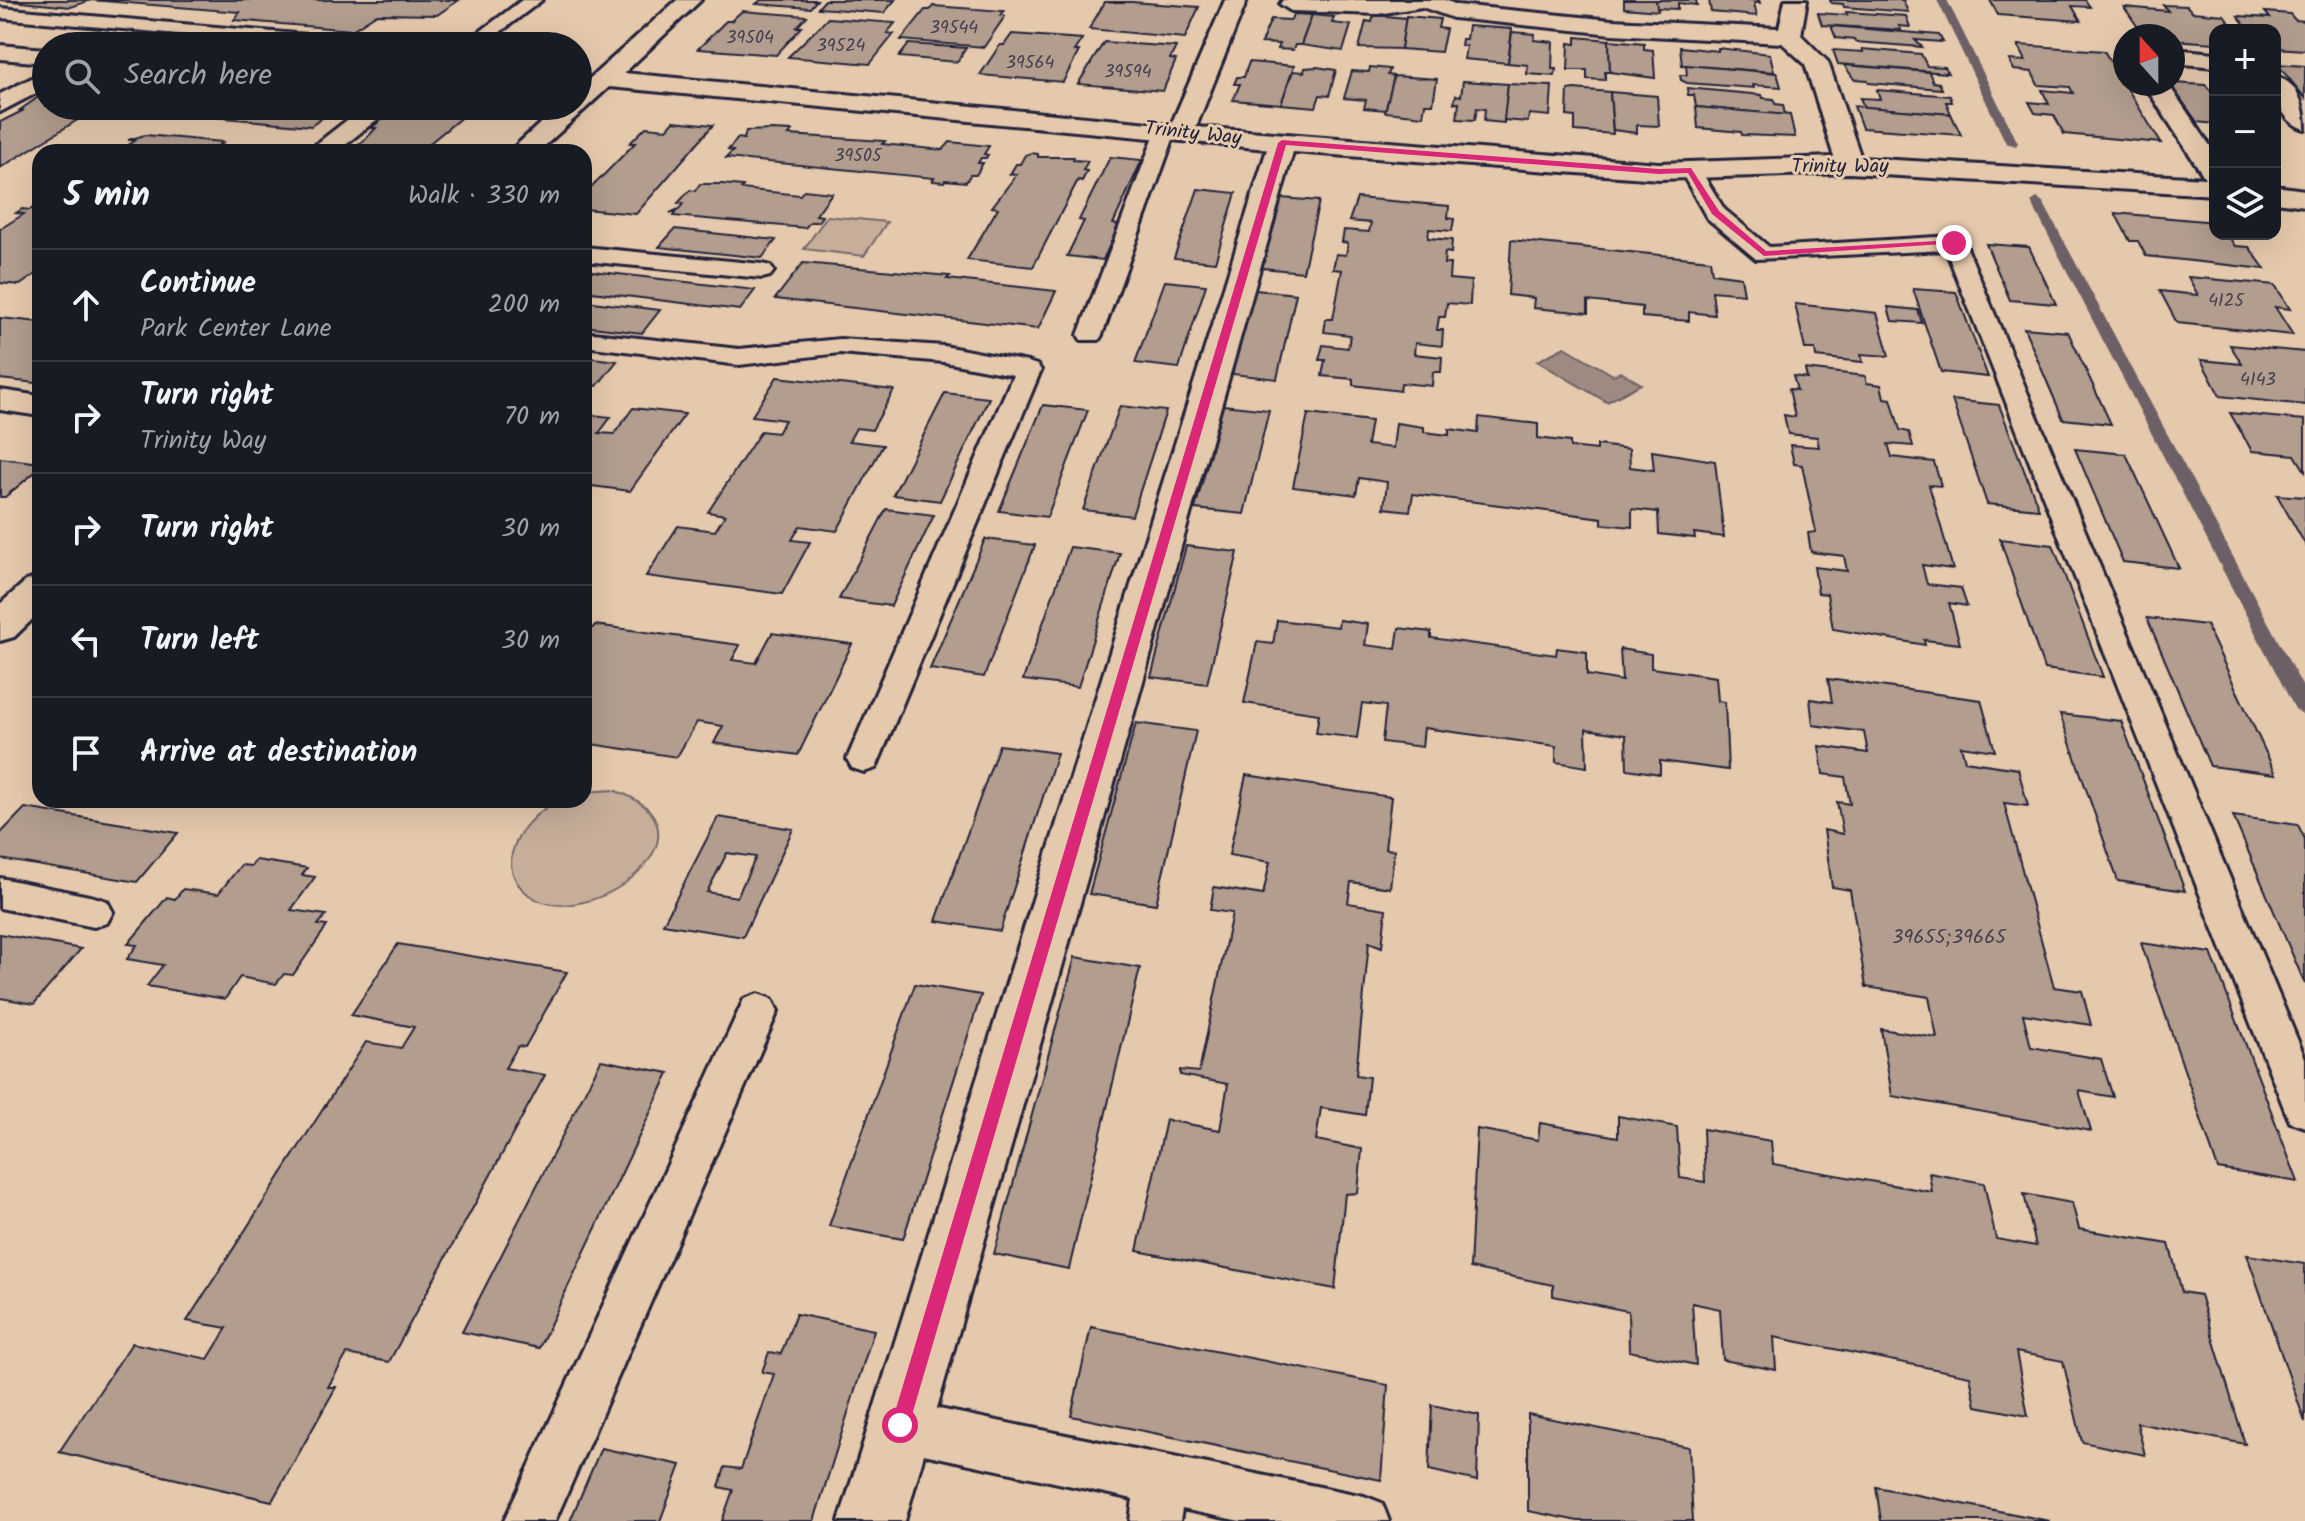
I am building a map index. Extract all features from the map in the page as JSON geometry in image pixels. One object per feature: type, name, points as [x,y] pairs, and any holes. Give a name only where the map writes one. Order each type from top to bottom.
[{"type":"street","points":[[592,90],[690,0]]},
{"type":"street","points":[[1173,132],[1236,0]]},
{"type":"street","points":[[1291,4],[1378,7],[1423,0],[1453,11],[1564,22],[1789,36],[1816,62],[1850,165]]},
{"type":"street","points":[[1789,36],[1796,0]]},
{"type":"street","points":[[0,52],[32,55]]},
{"type":"street","points":[[2185,57],[2209,59]]},
{"type":"street","name":"Trinity Way","points":[[604,79],[1282,143],[1659,171],[1850,165],[2209,187]]},
{"type":"street","points":[[0,104],[32,86]]},
{"type":"street","points":[[2281,91],[2305,121]]},
{"type":"street","points":[[2164,96],[2212,168]]},
{"type":"street","points":[[330,144],[362,120]]},
{"type":"street","points":[[531,144],[558,120]]},
{"type":"street","points":[[872,1521],[1282,143]]},
{"type":"street","points":[[0,400],[32,405]]},
{"type":"street","points":[[0,627],[32,597]]},
{"type":"lane","points":[[489,32],[533,0]]},
{"type":"lane","points":[[0,13],[216,32]]},
{"type":"lane","points":[[1090,335],[1173,132]]},
{"type":"lane","points":[[1691,170],[1715,213],[1764,254],[1954,243],[2305,1108]]},
{"type":"lane","points":[[592,255],[762,271]]},
{"type":"lane","points":[[592,340],[739,357],[840,346],[944,354],[1028,370],[864,759]]},
{"type":"lane","points":[[0,893],[94,912]]},
{"type":"lane","points":[[529,1521],[758,1011]]},
{"type":"lane","points":[[900,1425],[1158,1500],[1364,1521]]},
{"type":"shaded area","points":[[827,216],[887,222],[864,256],[804,249]]},
{"type":"shaded area","points":[[1565,347],[1613,375],[1621,372],[1641,384],[1607,402],[1537,361]]},
{"type":"shaded area","points":[[613,790],[646,807],[658,828],[654,851],[637,873],[613,891],[584,902],[554,904],[529,895],[518,884],[512,871],[514,845],[521,833],[546,808],[592,808],[592,791]]},
{"type":"building","points":[[0,0],[91,0],[71,7]]},
{"type":"building","points":[[91,0],[459,0],[437,15],[377,14],[352,30],[234,20],[240,12]]},
{"type":"building","points":[[761,0],[817,0],[810,8],[756,4]]},
{"type":"building","points":[[825,0],[895,0],[884,13],[818,8]]},
{"type":"building","points":[[1624,0],[1656,0],[1658,11],[1624,8]]},
{"type":"building","points":[[1656,0],[1696,0],[1697,5],[1678,3],[1678,9],[1657,8]]},
{"type":"building","points":[[1709,0],[1759,0],[1760,3],[1754,3],[1757,16],[1711,12]]},
{"type":"building","points":[[1830,0],[1903,0],[1908,12],[1844,7]]},
{"type":"building","points":[[1990,0],[2085,0],[2090,7],[2072,6],[2081,21],[1998,15]]},
{"type":"building","points":[[1105,2],[1199,7],[1185,38],[1089,29]]},
{"type":"building","points":[[2163,5],[2187,6],[2192,12],[2224,15],[2231,24],[2209,24],[2209,43],[2185,41],[2185,24],[2136,24],[2124,7],[2168,11]]},
{"type":"building","points":[[933,6],[1004,11],[1001,15],[1005,16],[984,47],[901,40],[925,10]]},
{"type":"building","points":[[742,11],[807,16],[797,27],[802,27],[776,55],[698,49],[726,21],[731,21]]},
{"type":"building","points":[[1846,12],[1906,16],[1910,27],[1899,26],[1901,30],[1822,25],[1818,13],[1847,15]]},
{"type":"building","points":[[2265,12],[2290,14],[2295,20],[2305,21],[2305,50],[2281,48],[2281,24],[2244,24],[2238,16],[2270,18]]},
{"type":"building","points":[[1293,14],[1312,15],[1301,45],[1295,45],[1293,50],[1277,49],[1279,44],[1261,43],[1271,19],[1291,20]]},
{"type":"building","points":[[1312,15],[1334,17],[1332,23],[1351,25],[1343,51],[1301,45]]},
{"type":"building","points":[[1374,15],[1406,18],[1401,49],[1359,48],[1366,21],[1372,22]]},
{"type":"building","points":[[1406,16],[1440,19],[1438,28],[1446,29],[1441,52],[1401,49]]},
{"type":"building","points":[[828,18],[895,23],[887,33],[894,34],[870,64],[788,57]]},
{"type":"building","points":[[1468,26],[1512,29],[1508,63],[1464,59],[1466,46],[1461,45],[1462,39],[1466,39]]},
{"type":"building","points":[[1831,26],[1939,35],[1943,42],[1915,40],[1922,47],[1855,42],[1836,38]]},
{"type":"building","points":[[1512,32],[1535,34],[1534,40],[1553,42],[1552,69],[1556,69],[1555,76],[1527,74],[1528,65],[1508,63]]},
{"type":"building","points":[[1012,34],[1082,39],[1074,51],[1079,51],[1063,82],[980,75],[1000,45],[1004,45]]},
{"type":"building","points":[[1576,37],[1609,40],[1610,72],[1605,72],[1605,80],[1587,79],[1587,70],[1568,70],[1569,43],[1576,44]]},
{"type":"building","points":[[1609,40],[1644,43],[1644,49],[1653,50],[1655,78],[1610,72]]},
{"type":"building","points":[[1104,42],[1176,47],[1170,59],[1176,60],[1163,91],[1078,84]]},
{"type":"building","points":[[909,44],[966,48],[957,62],[899,57]]},
{"type":"building","points":[[2018,45],[2104,51],[2113,66],[2113,96],[2132,96],[2161,143],[2064,134],[2054,115],[2035,113],[2029,102],[2049,104],[2042,90],[2073,93],[2070,87],[2038,85],[2032,72],[2014,70],[2009,60],[2026,61]]},
{"type":"building","points":[[1680,47],[1770,54],[1774,72],[1682,65]]},
{"type":"building","points":[[1862,49],[1921,54],[1927,66],[1945,67],[1948,73],[1838,64],[1833,50],[1863,52]]},
{"type":"building","points":[[1249,62],[1294,66],[1281,104],[1233,100],[1240,84],[1234,84],[1237,77],[1244,77]]},
{"type":"building","points":[[2281,64],[2305,66],[2305,98],[2281,69]]},
{"type":"building","points":[[1686,65],[1777,73],[1781,87],[1687,83],[1681,80],[1680,75],[1687,75]]},
{"type":"building","points":[[1844,65],[1929,72],[1933,82],[1939,83],[1942,89],[1869,83],[1868,80],[1854,79]]},
{"type":"building","points":[[1370,67],[1390,69],[1388,75],[1394,76],[1386,110],[1364,108],[1366,100],[1344,98],[1352,71],[1369,72]]},
{"type":"building","points":[[1305,68],[1336,70],[1329,96],[1320,95],[1316,107],[1281,104],[1293,71],[1304,72]]},
{"type":"building","points":[[1394,76],[1437,79],[1433,104],[1425,104],[1423,116],[1385,112]]},
{"type":"building","points":[[1463,81],[1508,84],[1504,123],[1484,121],[1485,109],[1477,108],[1475,120],[1457,119],[1459,103],[1454,103],[1456,95],[1461,96]]},
{"type":"building","points":[[1508,84],[1552,86],[1550,116],[1529,114],[1528,122],[1504,120]]},
{"type":"building","points":[[2185,84],[2206,85],[2209,89],[2209,123],[2197,122],[2179,96],[2185,96]]},
{"type":"building","points":[[1687,88],[1762,95],[1763,98],[1774,99],[1775,104],[1783,105],[1785,115],[1696,107],[1694,95],[1688,95]]},
{"type":"building","points":[[1568,90],[1610,92],[1613,134],[1575,131],[1575,117],[1567,116]]},
{"type":"building","points":[[1877,90],[1950,96],[1952,102],[1946,102],[1951,114],[1864,107],[1860,98],[1880,99]]},
{"type":"building","points":[[1610,92],[1657,96],[1659,126],[1637,125],[1637,133],[1613,130]]},
{"type":"building","points":[[32,102],[32,120],[77,120],[39,144],[32,144],[32,148],[0,168],[0,122],[24,110],[20,110]]},
{"type":"building","points":[[1854,106],[1951,114],[1961,135],[1862,128]]},
{"type":"building","points":[[1696,107],[1790,115],[1795,137],[1742,135],[1741,132],[1698,128]]},
{"type":"building","points":[[247,120],[319,120],[311,126]]},
{"type":"building","points":[[381,120],[458,120],[429,144],[358,144],[376,128],[371,128]]},
{"type":"building","points":[[674,121],[713,125],[636,214],[592,210],[592,187],[635,143],[630,143],[646,127],[667,129]]},
{"type":"building","points":[[746,131],[792,131],[789,135],[885,141],[882,144],[943,150],[950,142],[989,146],[984,154],[988,155],[978,163],[983,163],[976,175],[970,175],[966,182],[726,158],[733,151],[728,150],[738,138],[744,139]]},
{"type":"building","points":[[145,135],[223,142],[130,144],[136,140],[128,140]]},
{"type":"building","points":[[1038,154],[1038,157],[1074,157],[1073,160],[1088,161],[1082,181],[1078,180],[1033,267],[967,260],[998,208],[992,207],[1017,174],[1010,174],[1025,155]]},
{"type":"building","points":[[1110,157],[1142,160],[1113,224],[1119,225],[1103,260],[1067,256],[1084,221],[1079,220]]},
{"type":"building","points":[[700,184],[743,186],[741,189],[800,195],[804,190],[832,193],[816,215],[822,216],[818,222],[810,222],[805,228],[673,216],[675,213],[670,213],[683,204],[678,203]]},
{"type":"building","points":[[1198,189],[1236,193],[1215,262],[1174,258]]},
{"type":"building","points":[[1281,198],[1319,201],[1303,272],[1262,268]]},
{"type":"building","points":[[1357,198],[1449,206],[1448,218],[1454,219],[1452,231],[1429,229],[1428,238],[1452,240],[1451,253],[1445,252],[1444,264],[1450,264],[1449,279],[1471,281],[1470,305],[1447,303],[1445,317],[1439,317],[1437,330],[1443,330],[1442,346],[1415,343],[1414,354],[1442,357],[1441,372],[1433,372],[1432,386],[1401,383],[1400,391],[1353,385],[1353,379],[1322,376],[1325,360],[1319,360],[1323,345],[1348,348],[1350,335],[1324,332],[1326,319],[1333,319],[1342,270],[1333,269],[1336,254],[1346,255],[1348,243],[1342,242],[1344,230],[1369,232],[1371,223],[1349,221]]},
{"type":"building","points":[[22,209],[32,209],[32,277],[20,285],[0,283],[0,229],[24,214],[16,213]]},
{"type":"building","points":[[2115,213],[2209,221],[2209,240],[2231,240],[2235,246],[2249,247],[2265,269],[2146,256],[2138,241],[2130,241]]},
{"type":"building","points":[[675,229],[776,240],[762,258],[659,247]]},
{"type":"building","points":[[1511,240],[1710,260],[1712,273],[1741,277],[1744,294],[1712,291],[1715,315],[1689,312],[1689,321],[1642,317],[1642,307],[1588,301],[1588,313],[1533,308],[1534,298],[1508,295]]},
{"type":"building","points":[[1986,244],[2029,247],[2056,304],[2010,300]]},
{"type":"building","points":[[803,263],[950,276],[947,279],[1056,291],[1038,329],[775,299]]},
{"type":"building","points":[[592,271],[755,290],[740,310],[592,292]]},
{"type":"building","points":[[2188,277],[2275,285],[2290,309],[2275,307],[2293,335],[2177,323],[2160,291],[2198,295]]},
{"type":"building","points":[[1165,281],[1206,285],[1179,368],[1135,363]]},
{"type":"building","points":[[1913,289],[1956,292],[1988,377],[1941,372]]},
{"type":"building","points":[[1255,290],[1296,294],[1277,379],[1232,374]]},
{"type":"building","points":[[592,302],[660,310],[642,333],[592,327]]},
{"type":"building","points":[[1795,304],[1877,313],[1889,356],[1861,354],[1863,362],[1816,357],[1815,349],[1805,349]]},
{"type":"building","points":[[1888,307],[1918,310],[1922,323],[1892,321]]},
{"type":"building","points":[[0,318],[32,321],[32,383],[0,379]]},
{"type":"building","points":[[2024,328],[2068,332],[2111,424],[2063,419]]},
{"type":"building","points":[[2230,345],[2305,352],[2305,405],[2220,396],[2201,360],[2242,364]]},
{"type":"building","points":[[592,358],[617,361],[597,386],[592,385]]},
{"type":"building","points":[[1805,369],[1865,376],[1867,383],[1881,385],[1884,398],[1891,399],[1900,430],[1909,432],[1913,446],[1888,444],[1892,457],[1934,462],[1941,486],[1929,485],[1953,569],[1922,565],[1927,584],[1961,588],[1967,606],[1949,603],[1960,644],[1924,640],[1925,645],[1833,629],[1827,594],[1818,593],[1814,567],[1847,571],[1844,556],[1811,552],[1808,533],[1816,532],[1802,465],[1794,464],[1790,445],[1819,447],[1817,437],[1788,434],[1784,415],[1795,417],[1789,389],[1797,390],[1793,376],[1807,378]]},
{"type":"building","points":[[777,377],[894,390],[872,430],[856,428],[849,441],[883,445],[837,531],[800,526],[792,540],[810,542],[782,594],[646,576],[678,526],[715,531],[725,515],[708,512],[761,431],[777,433],[785,420],[752,416]]},
{"type":"building","points":[[945,393],[989,398],[940,501],[893,495]]},
{"type":"building","points":[[1952,400],[1999,405],[2039,509],[1987,504]]},
{"type":"building","points":[[1043,405],[1088,410],[1047,517],[999,511]]},
{"type":"building","points":[[1223,405],[1269,410],[1244,514],[1195,509]]},
{"type":"building","points":[[1120,406],[1166,411],[1132,516],[1083,510]]},
{"type":"building","points":[[633,408],[685,414],[630,491],[592,486],[592,415],[611,417],[599,433],[614,434]]},
{"type":"building","points":[[2230,413],[2305,420],[2305,471],[2295,455],[2252,451]]},
{"type":"building","points":[[1308,414],[1371,421],[1367,445],[1393,448],[1396,423],[1424,427],[1424,432],[1449,435],[1449,429],[1478,433],[1479,417],[1538,424],[1538,438],[1570,442],[1570,447],[1597,450],[1597,445],[1629,449],[1630,467],[1654,470],[1652,451],[1715,461],[1724,537],[1694,533],[1695,538],[1659,534],[1658,512],[1632,509],[1632,527],[1602,524],[1602,518],[1413,494],[1410,511],[1384,508],[1387,482],[1359,478],[1356,495],[1293,487]]},
{"type":"building","points":[[2075,449],[2126,454],[2179,568],[2123,562]]},
{"type":"building","points":[[0,458],[32,462],[32,475],[5,497],[0,497]]},
{"type":"building","points":[[2277,495],[2305,497],[2305,544]]},
{"type":"building","points":[[886,509],[934,515],[891,606],[839,599]]},
{"type":"building","points":[[985,539],[1035,545],[984,677],[930,669]]},
{"type":"building","points":[[2000,539],[2053,545],[2103,677],[2044,669]]},
{"type":"building","points":[[1186,546],[1238,552],[1207,684],[1151,677]]},
{"type":"building","points":[[1070,547],[1120,553],[1078,687],[1023,680]]},
{"type":"building","points":[[2147,618],[2206,625],[2276,774],[2210,766]]},
{"type":"building","points":[[1277,620],[1338,627],[1339,620],[1368,624],[1365,645],[1396,649],[1399,628],[1431,632],[1431,638],[1556,655],[1557,648],[1587,652],[1587,675],[1622,681],[1620,649],[1651,654],[1651,668],[1716,677],[1718,701],[1725,702],[1728,770],[1660,761],[1660,774],[1627,769],[1626,735],[1586,729],[1587,767],[1556,762],[1556,746],[1424,728],[1422,747],[1382,742],[1386,706],[1362,703],[1357,738],[1316,733],[1319,714],[1244,703],[1257,642],[1273,644]]},
{"type":"building","points":[[595,625],[740,645],[732,660],[756,663],[772,633],[852,644],[798,755],[714,743],[723,726],[697,722],[677,757],[592,744],[592,629]]},
{"type":"building","points":[[1828,679],[1981,700],[1995,751],[1961,746],[1965,761],[2018,769],[2028,806],[2004,803],[2054,987],[2082,991],[2091,1025],[2023,1014],[2031,1047],[2101,1059],[2113,1097],[2079,1091],[2091,1131],[1892,1096],[1881,1029],[1937,1038],[1929,997],[1866,987],[1850,890],[1832,887],[1824,830],[1843,834],[1837,802],[1850,804],[1845,777],[1823,774],[1819,746],[1868,753],[1864,732],[1813,725],[1810,699],[1832,702]]},
{"type":"building","points":[[2060,714],[2121,721],[2185,891],[2118,881]]},
{"type":"building","points":[[1136,723],[1196,731],[1156,904],[1089,894]]},
{"type":"building","points":[[999,745],[1057,753],[1000,931],[936,921]]},
{"type":"building","points":[[1246,775],[1391,797],[1385,849],[1394,850],[1390,888],[1351,882],[1348,903],[1386,909],[1382,947],[1369,942],[1356,1075],[1369,1077],[1365,1115],[1321,1108],[1316,1140],[1362,1149],[1358,1193],[1345,1194],[1335,1289],[1137,1251],[1166,1120],[1220,1130],[1228,1084],[1180,1075],[1180,1070],[1199,1072],[1232,913],[1210,910],[1214,887],[1263,895],[1270,862],[1229,855]]},
{"type":"building","points":[[25,808],[178,833],[137,882],[0,859],[0,834]]},
{"type":"building","points":[[2233,816],[2298,825],[2305,839],[2305,984]]},
{"type":"building","points":[[718,817],[793,829],[743,937],[663,924]],"holes":[[[727,853],[756,857],[737,897],[707,892]]]},
{"type":"building","points":[[256,860],[307,868],[302,875],[315,877],[291,910],[326,915],[318,925],[327,926],[293,975],[284,974],[276,984],[240,977],[225,999],[147,986],[163,965],[127,959],[137,945],[128,944],[167,897],[175,899],[183,889],[218,894],[241,865],[251,866]]},
{"type":"building","points":[[0,934],[81,949],[34,1004],[0,998]]},
{"type":"building","points":[[2141,943],[2211,953],[2298,1182],[2218,1169]]},
{"type":"building","points":[[398,944],[567,972],[525,1047],[518,1046],[505,1068],[545,1075],[389,1362],[347,1354],[328,1387],[336,1387],[272,1501],[59,1452],[132,1343],[208,1359],[227,1328],[187,1321],[366,1042],[401,1048],[414,1027],[351,1015]]},
{"type":"building","points":[[1075,957],[1140,968],[1069,1269],[994,1254]]},
{"type":"building","points":[[915,984],[981,995],[903,1239],[829,1226]]},
{"type":"building","points":[[601,1060],[669,1073],[539,1348],[462,1332]]},
{"type":"building","points":[[1618,1116],[1677,1127],[1680,1178],[1705,1182],[1703,1129],[1771,1141],[1773,1164],[1932,1192],[1929,1173],[1984,1183],[1996,1239],[2036,1246],[2024,1194],[2072,1203],[2079,1229],[2169,1244],[2182,1292],[2200,1295],[2245,1444],[2137,1423],[2145,1455],[2082,1442],[2063,1361],[2016,1352],[2028,1416],[1976,1406],[1970,1376],[1774,1337],[1776,1370],[1723,1360],[1720,1309],[1692,1303],[1696,1365],[1629,1351],[1628,1311],[1553,1296],[1553,1285],[1470,1268],[1477,1129],[1538,1140],[1540,1123],[1618,1137]]},
{"type":"building","points":[[2247,1255],[2305,1264],[2305,1422]]},
{"type":"building","points":[[796,1314],[874,1330],[814,1521],[722,1521],[733,1490],[719,1487],[725,1467],[741,1469],[774,1374],[762,1372],[769,1352],[781,1354]]},
{"type":"building","points":[[1091,1327],[1388,1385],[1381,1480],[1071,1416]]},
{"type":"building","points":[[1432,1405],[1479,1415],[1477,1481],[1429,1470]]},
{"type":"building","points":[[1528,1414],[1689,1447],[1693,1521],[1578,1521],[1528,1511]]},
{"type":"building","points":[[601,1448],[681,1465],[660,1521],[570,1521]]},
{"type":"building","points":[[1876,1487],[2050,1521],[1881,1521]]},
{"type":"waterway","points":[[1942,0],[2012,143]]},
{"type":"waterway","points":[[2037,202],[2305,709]]},
{"type":"route","points":[[900,1425],[1282,143],[1659,171],[1691,170],[1715,213],[1764,254],[1954,243]]}]
